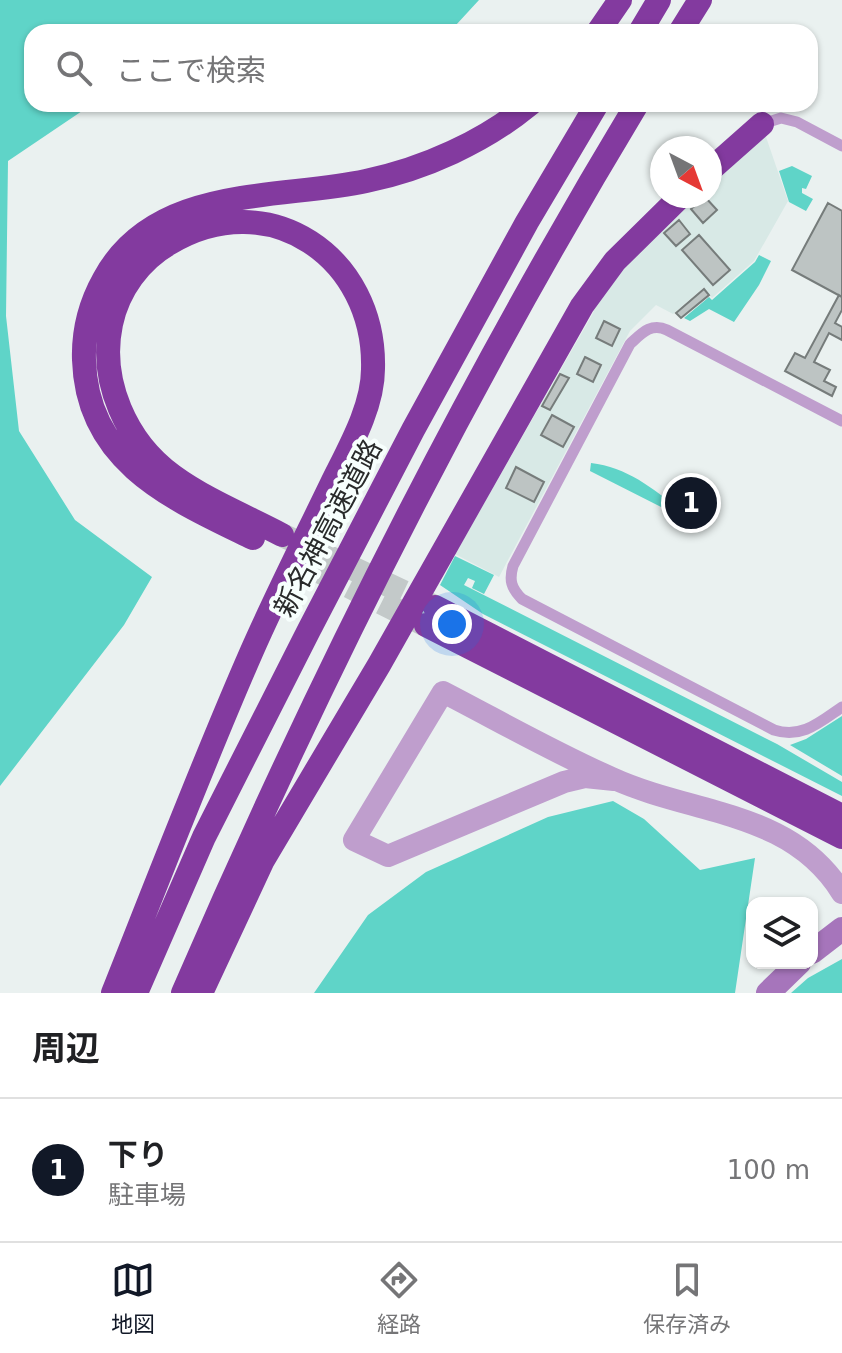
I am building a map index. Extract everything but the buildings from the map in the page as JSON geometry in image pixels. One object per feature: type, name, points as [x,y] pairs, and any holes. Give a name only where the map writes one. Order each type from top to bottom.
[{"type":"highway","points":[[604,24],[620,0]]},
{"type":"highway","points":[[645,24],[659,0]]},
{"type":"highway","points":[[685,24],[700,0]]},
{"type":"highway","points":[[113,993],[251,652],[357,432],[374,373],[369,321],[344,272],[324,251],[298,234],[273,224],[215,224],[184,234],[156,251],[136,270],[121,294],[107,345],[114,395],[124,419],[139,441],[171,475],[279,542],[199,511],[150,483],[133,469],[105,433],[89,395],[84,352],[91,307],[111,267],[140,235],[173,215],[213,204],[395,174],[475,140],[518,112]]},
{"type":"highway","name":"新名神高速道路","points":[[136,993],[204,837],[309,630],[497,277],[592,112]]},
{"type":"highway","points":[[183,993],[244,852],[358,612],[446,441],[549,254],[632,112]]},
{"type":"highway","points":[[722,159],[762,124]]},
{"type":"highway","points":[[201,993],[263,860],[379,665],[582,306],[615,261],[669,208]]},
{"type":"highway","points":[[842,816],[431,616],[842,837]]},
{"type":"street","points":[[614,780],[585,777],[564,782],[388,856],[354,840],[443,692],[614,780],[760,826],[788,838],[817,860],[842,893]]},
{"type":"street","points":[[818,947],[842,929]]},
{"type":"street","points":[[768,993],[793,969]]},
{"type":"lane","points":[[762,124],[781,118],[797,122],[842,146]]},
{"type":"lane","points":[[842,421],[660,326],[650,328],[630,344],[510,576],[511,586],[522,599],[774,730],[795,734],[811,728],[842,707]]},
{"type":"shaded area","points":[[0,0],[479,0],[457,24],[24,24],[24,112],[81,112],[8,161],[6,316],[19,431],[75,520],[152,577],[124,625],[0,786]]},
{"type":"shaded area","points":[[765,134],[788,201],[754,261],[712,298],[703,288],[673,314],[656,305],[630,331],[499,577],[455,554],[601,295],[654,234],[683,208],[722,208],[722,173]]},
{"type":"shaded area","points":[[792,166],[812,176],[806,189],[802,188],[802,193],[813,199],[806,211],[789,202],[779,171]]},
{"type":"shaded area","points":[[759,255],[771,261],[734,322],[709,309],[690,321],[684,318],[709,297],[712,300]]},
{"type":"shaded area","points":[[591,463],[628,474],[681,511],[670,505],[667,510],[590,471]]},
{"type":"shaded area","points":[[455,556],[494,575],[484,594],[472,588],[475,581],[468,578],[464,585],[777,744],[842,782],[842,796],[483,614],[440,585]]},
{"type":"shaded area","points":[[842,716],[842,776],[790,745],[806,739]]},
{"type":"shaded area","points":[[613,801],[644,819],[700,870],[755,858],[749,897],[746,897],[746,919],[735,993],[314,993],[368,915],[426,872],[548,817]]},
{"type":"shaded area","points":[[842,959],[842,993],[791,993],[808,978]]},
{"type":"tunnel","points":[[284,536],[435,607]]},
{"type":"tunnel","points":[[285,554],[424,624]]},
{"type":"place","name":"下り","points":[[691,503]]}]
